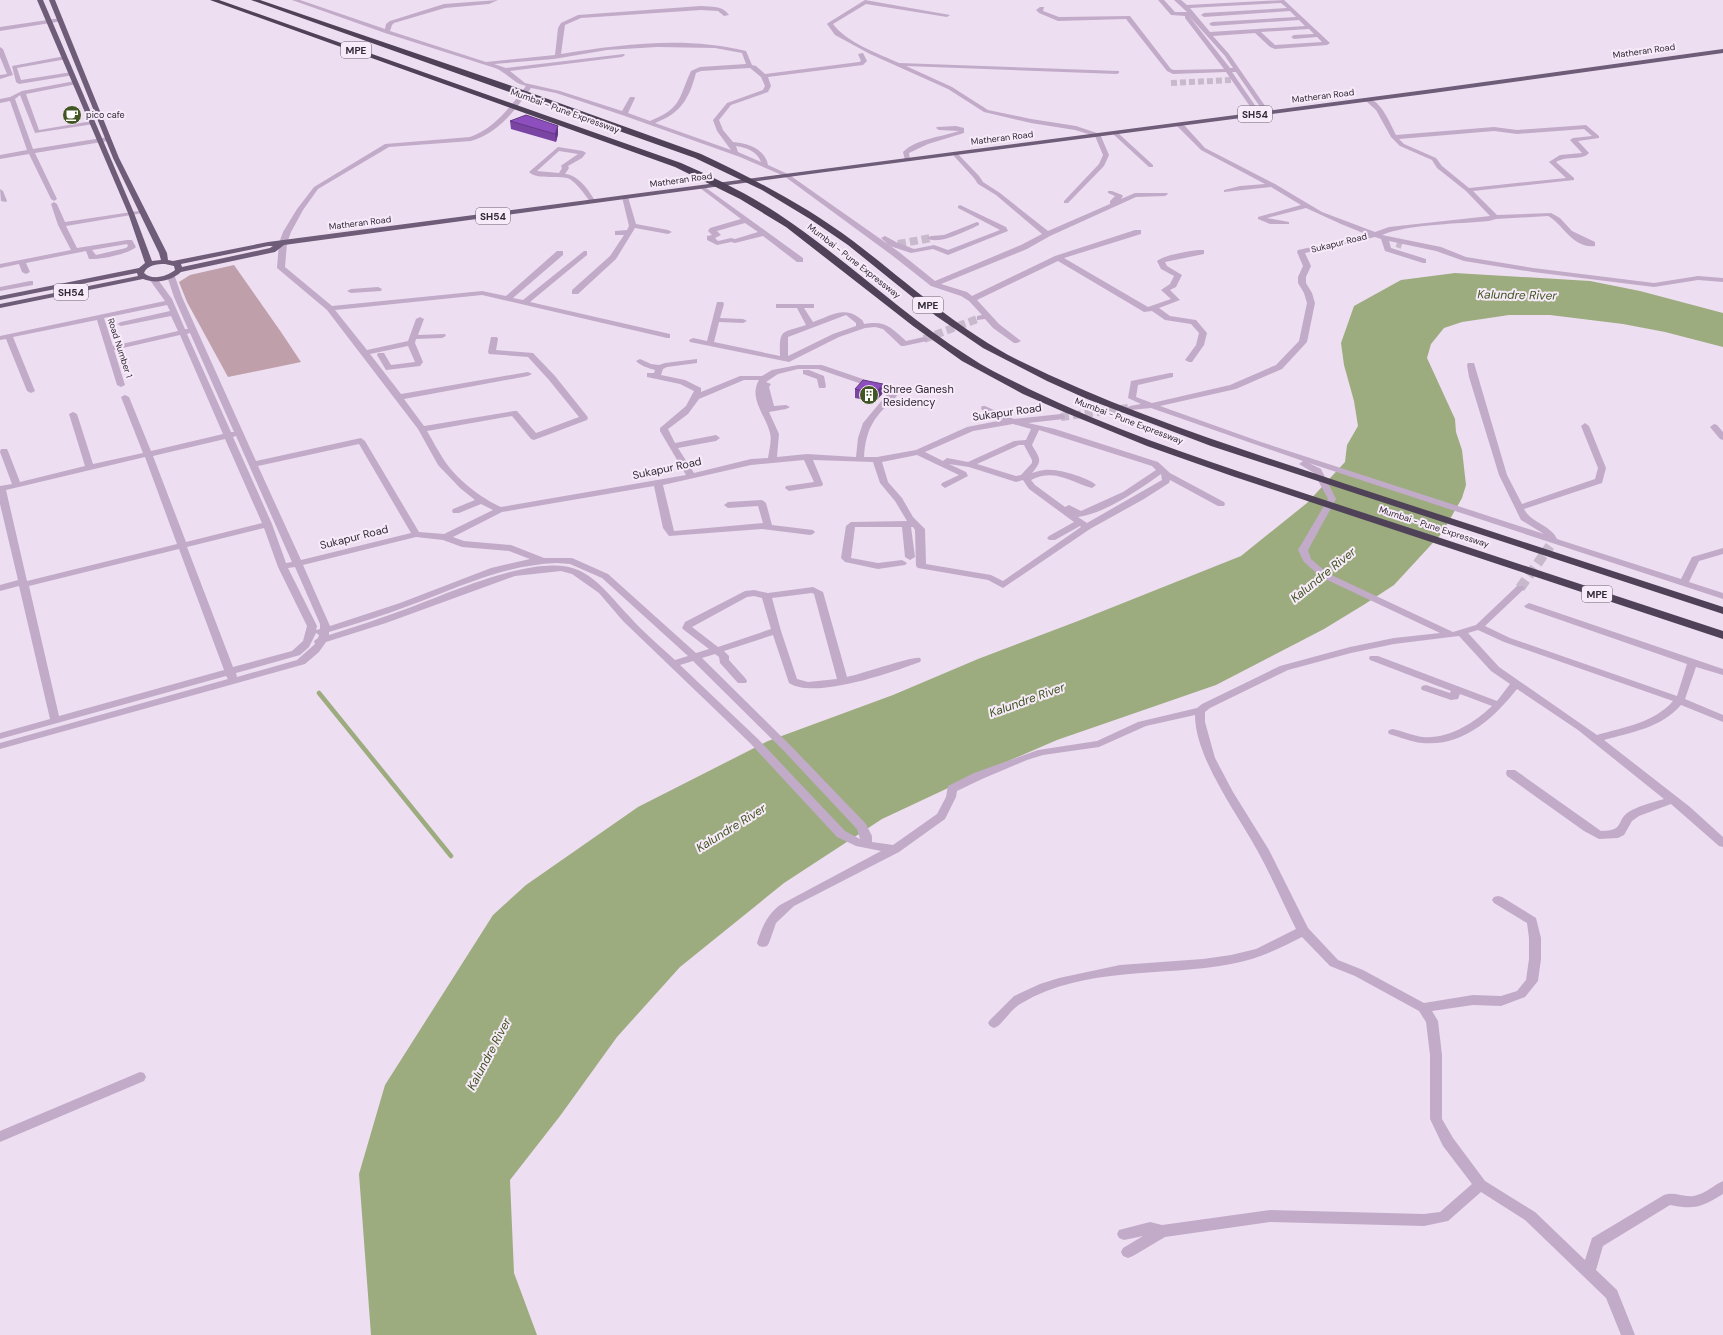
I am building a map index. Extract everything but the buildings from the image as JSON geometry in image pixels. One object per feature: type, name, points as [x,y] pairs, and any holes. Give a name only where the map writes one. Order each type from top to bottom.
[{"type":"highway","name":"Mumbai - Pune Expressway","points":[[213,0],[499,100],[678,165],[701,175],[750,201],[802,234],[942,343],[984,370],[1045,401],[1154,444],[1255,480],[1723,635]]},
{"type":"highway","name":"Mumbai - Pune Expressway","points":[[254,0],[506,87],[698,156],[724,167],[774,193],[828,227],[969,334],[1009,359],[1093,398],[1255,458],[1723,611]]},
{"type":"main road","points":[[40,0],[76,83],[98,140],[131,212],[149,264]]},
{"type":"main road","points":[[52,0],[116,158],[163,253],[165,262]]},
{"type":"main road","name":"Matheran Road","points":[[175,270],[272,250],[283,243],[786,175],[1368,100],[1723,51]]},
{"type":"main road","name":"SH54","points":[[0,298],[33,291],[142,274],[154,279],[175,270],[165,262],[149,264],[142,274],[0,306]]},
{"type":"street","points":[[295,0],[387,32],[505,70],[523,84],[558,92],[624,114],[735,154],[786,175],[887,247],[934,284],[964,294],[983,310],[983,317],[1017,341]]},
{"type":"street","points":[[387,32],[389,24],[392,22],[444,6],[496,0]]},
{"type":"street","points":[[1161,0],[1172,14],[1197,6],[1284,2],[1327,43],[1275,47],[1272,46],[1257,30]]},
{"type":"street","points":[[1177,1],[1185,10],[1258,114]]},
{"type":"street","points":[[947,15],[866,2],[830,24],[837,34],[872,53],[950,88],[986,111],[1031,121],[1076,128],[1098,135],[1106,155],[1102,165],[1066,202]]},
{"type":"street","points":[[1197,6],[1220,33]]},
{"type":"street","points":[[558,56],[561,28],[563,24],[580,16],[701,8],[719,9],[726,15]]},
{"type":"street","points":[[1042,8],[1039,10],[1041,12],[1058,19],[1128,17],[1169,70],[1173,72],[1237,70]]},
{"type":"street","points":[[1204,15],[1291,9]]},
{"type":"street","points":[[1185,10],[1193,14],[1210,34],[1267,113]]},
{"type":"street","points":[[1212,24],[1301,18]]},
{"type":"street","points":[[0,28],[61,20]]},
{"type":"street","points":[[1210,34],[1310,27]]},
{"type":"street","points":[[1294,37],[1318,35]]},
{"type":"street","points":[[482,63],[558,56],[607,48],[657,45],[692,45],[715,46],[744,52],[750,66]]},
{"type":"street","points":[[0,49],[10,76],[0,77]]},
{"type":"street","points":[[764,76],[861,64],[864,61],[861,54]]},
{"type":"street","points":[[505,70],[622,55]]},
{"type":"street","points":[[65,58],[14,67],[19,82],[72,74]]},
{"type":"street","points":[[895,63],[1117,72]]},
{"type":"street","points":[[650,123],[672,113],[679,106],[693,72],[700,69],[754,67],[764,76],[768,86],[766,91],[729,104],[716,120],[720,132],[731,144],[735,154]]},
{"type":"street","points":[[0,101],[12,99],[22,93],[76,83]]},
{"type":"street","points":[[500,510],[481,501],[463,486],[441,462],[422,429],[399,397],[330,308],[281,268],[283,243],[287,232],[300,209],[316,188],[387,145],[471,138],[482,135],[510,112],[529,86]]},
{"type":"street","points":[[22,93],[42,141]]},
{"type":"street","points":[[624,114],[632,98]]},
{"type":"street","points":[[12,99],[24,134],[54,202],[62,225],[75,251]]},
{"type":"street","points":[[1368,100],[1379,109],[1394,137],[1402,145],[1434,159],[1439,167],[1468,190],[1495,217]]},
{"type":"street","points":[[24,134],[92,123]]},
{"type":"street","points":[[1179,125],[1191,135],[1203,149],[1337,220],[1397,243]]},
{"type":"street","points":[[1394,137],[1494,129],[1517,132],[1586,127],[1597,137],[1573,140],[1586,153],[1583,155],[1562,156],[1552,162],[1572,179],[1468,190]]},
{"type":"street","points":[[908,160],[906,152],[911,149],[943,137],[962,132],[962,129],[939,128]]},
{"type":"street","points":[[1115,133],[1151,166]]},
{"type":"street","points":[[0,157],[108,139]]},
{"type":"street","points":[[731,144],[748,146],[762,157],[765,162],[765,166]]},
{"type":"street","points":[[561,175],[566,168],[564,166],[571,160],[578,158],[583,153],[558,149],[532,172],[570,176],[586,191],[593,202]]},
{"type":"street","points":[[955,154],[977,177],[980,183],[998,194],[1047,234]]},
{"type":"street","points":[[1226,191],[1240,188],[1273,185]]},
{"type":"street","points":[[702,187],[800,260]]},
{"type":"street","points":[[0,192],[4,201]]},
{"type":"street","points":[[1110,192],[1120,196],[1117,201]]},
{"type":"street","points":[[934,284],[1024,247],[1047,234],[1117,201],[1135,195],[1165,194]]},
{"type":"street","points":[[575,292],[614,256],[632,229],[625,197]]},
{"type":"street","points":[[1287,223],[1270,222],[1260,216],[1307,205]]},
{"type":"street","points":[[885,238],[914,251],[934,247],[948,253],[1004,231],[1003,229],[960,207]]},
{"type":"street","points":[[1092,212],[1103,208]]},
{"type":"street","points":[[62,225],[93,216],[143,211]]},
{"type":"street","points":[[1375,235],[1389,229],[1489,219],[1495,217],[1545,214],[1552,215],[1570,233],[1581,240],[1592,244]]},
{"type":"street","points":[[747,220],[713,230],[712,231],[717,235],[710,238],[717,243],[731,240],[735,241],[764,233]]},
{"type":"street","points":[[931,238],[945,237],[977,224]]},
{"type":"street","points":[[618,233],[632,229],[668,232]]},
{"type":"street","points":[[972,300],[1058,258],[1138,232]]},
{"type":"street","name":"Sukapur Road","points":[[1128,410],[1233,387],[1279,367],[1303,342],[1311,303],[1308,293],[1302,283],[1302,277],[1307,266],[1301,252],[1375,235]]},
{"type":"street","points":[[1384,239],[1388,249],[1423,261]]},
{"type":"street","points":[[1384,239],[1438,249],[1464,259],[1478,262],[1654,285],[1698,278],[1723,280]]},
{"type":"street","points":[[0,267],[75,251],[127,242],[129,242],[132,247],[128,250],[96,257],[92,257],[88,249]]},
{"type":"street","points":[[887,247],[897,244]]},
{"type":"street","points":[[1058,258],[1147,310],[1176,300],[1165,290],[1173,285],[1178,275],[1164,267],[1161,261],[1168,258],[1201,252]]},
{"type":"street","points":[[508,298],[560,253]]},
{"type":"street","points":[[526,302],[584,253]]},
{"type":"street","points":[[23,263],[33,291]]},
{"type":"street","points":[[0,736],[55,720],[232,676],[301,662],[317,649],[325,635],[325,624],[299,563],[178,297],[175,270]]},
{"type":"street","points":[[154,279],[169,302],[267,524],[283,567],[312,626],[311,635],[306,646]]},
{"type":"street","points":[[0,289],[30,283]]},
{"type":"street","points":[[365,288],[366,304]]},
{"type":"street","points":[[351,292],[365,288],[378,289]]},
{"type":"street","points":[[330,308],[476,293],[526,302],[667,336]]},
{"type":"street","points":[[116,320],[169,302]]},
{"type":"street","points":[[710,344],[720,304]]},
{"type":"street","points":[[779,306],[812,306]]},
{"type":"street","points":[[799,306],[811,326]]},
{"type":"street","points":[[1153,308],[1168,318],[1193,322],[1203,333],[1200,345],[1189,360]]},
{"type":"street","points":[[0,338],[100,316],[116,320],[173,313]]},
{"type":"street","points":[[786,359],[783,338],[785,335],[845,313],[849,314],[860,322],[860,326]]},
{"type":"street","name":"Road Number 1","points":[[100,316],[121,385]]},
{"type":"street","points":[[382,355],[389,368],[418,364],[419,362],[412,340],[420,319]]},
{"type":"street","points":[[716,320],[743,321]]},
{"type":"street","points":[[786,359],[860,326],[872,323],[882,325],[904,344],[924,339]]},
{"type":"street","points":[[110,349],[193,330]]},
{"type":"street","points":[[9,336],[31,391]]},
{"type":"street","points":[[365,353],[412,340],[442,336]]},
{"type":"street","points":[[422,429],[514,413],[534,437],[584,418],[552,378],[530,355],[492,352],[494,339]]},
{"type":"street","points":[[693,340],[786,359],[821,378],[822,386]]},
{"type":"street","points":[[640,361],[649,366],[660,368]]},
{"type":"street","points":[[691,476],[664,431],[664,428],[681,416],[695,401],[698,390],[687,383],[653,376],[665,365],[694,361]]},
{"type":"street","points":[[1471,365],[1473,377],[1503,475],[1524,518],[1551,535],[1552,544]]},
{"type":"street","points":[[772,459],[775,434],[771,417],[761,402],[760,390],[765,381],[775,372],[819,367],[892,392],[893,395],[866,423],[861,444],[860,460]]},
{"type":"street","points":[[776,376],[802,368]]},
{"type":"street","points":[[399,397],[528,374]]},
{"type":"street","points":[[1170,375],[1134,383],[1132,398],[1180,417],[1270,448],[1510,525],[1552,544],[1723,596]]},
{"type":"street","points":[[696,397],[743,378],[765,381]]},
{"type":"street","points":[[206,386],[217,384]]},
{"type":"street","points":[[124,397],[148,454],[181,545],[232,676]]},
{"type":"street","points":[[771,417],[786,407]]},
{"type":"street","points":[[985,408],[1013,422],[1052,430],[1155,464],[1164,473],[1221,504]]},
{"type":"street","points":[[73,414],[90,468]]},
{"type":"street","name":"Sukapur Road","points":[[283,567],[416,534],[445,537],[500,510],[658,483],[751,462],[772,459],[807,457],[860,460],[878,463],[918,452],[970,429],[993,424],[1061,417]]},
{"type":"street","points":[[1519,508],[1599,481],[1602,468],[1585,426]]},
{"type":"street","points":[[947,461],[970,465],[1011,479],[1024,477],[1036,463],[1028,442],[1036,427]]},
{"type":"street","points":[[1714,427],[1723,437]]},
{"type":"street","points":[[55,720],[1,489],[239,433]]},
{"type":"street","points":[[673,446],[716,438]]},
{"type":"street","points":[[254,464],[362,440],[416,534]]},
{"type":"street","points":[[970,465],[1017,443],[1028,442]]},
{"type":"street","points":[[1270,448],[1318,471],[1332,499],[1303,550],[1307,560],[1324,575],[1457,634],[1495,669],[1595,739],[1686,810],[1723,843]]},
{"type":"street","points":[[4,451],[17,485]]},
{"type":"street","points":[[918,452],[963,474],[964,476],[945,485]]},
{"type":"street","points":[[789,488],[819,484],[807,457]]},
{"type":"street","points":[[867,466],[878,463],[884,483],[899,500],[909,518],[910,557]]},
{"type":"street","points":[[1084,524],[1032,487],[1027,482],[1027,479],[1041,472],[1052,471],[1062,473],[1092,485]]},
{"type":"street","points":[[1041,486],[1071,510],[1079,514],[1126,494],[1164,473]]},
{"type":"street","points":[[1052,538],[1084,524],[1160,486],[1166,481],[1164,473]]},
{"type":"street","points":[[658,483],[668,528],[672,534],[768,527],[810,532]]},
{"type":"street","points":[[456,511],[481,501]]},
{"type":"street","points":[[728,504],[762,503],[768,527]]},
{"type":"street","points":[[0,588],[267,524]]},
{"type":"street","points":[[902,563],[878,566],[848,560],[846,558],[851,526],[854,524],[910,524],[920,529],[921,566],[991,578],[1003,584],[1084,524]]},
{"type":"street","points":[[445,537],[462,544],[510,548],[544,561]]},
{"type":"street","points":[[1684,583],[1695,559],[1723,551]]},
{"type":"street","points":[[311,635],[403,605],[494,570],[515,565],[544,561],[572,561],[605,576],[637,603],[695,658],[862,827],[866,841]]},
{"type":"street","points":[[0,746],[232,676],[296,653],[306,646],[396,616],[514,573],[561,568],[575,572],[602,591],[626,619],[731,718],[783,770],[824,818],[841,834],[852,842],[866,841],[895,849]]},
{"type":"street","points":[[762,943],[769,922],[778,912],[790,903],[895,849],[940,816],[946,807],[952,789],[978,776],[1042,752],[1099,744],[1142,724],[1160,718],[1200,711],[1206,706],[1284,668],[1350,650],[1394,641],[1457,634],[1479,627],[1520,588]]},
{"type":"street","points":[[742,681],[724,661],[724,656],[687,628],[688,624],[745,594],[754,593],[768,596],[813,590],[818,592],[843,682]]},
{"type":"street","points":[[768,596],[776,631],[796,684],[805,685],[843,682],[878,673],[916,660]]},
{"type":"street","points":[[1529,606],[1723,672]]},
{"type":"street","points":[[1479,627],[1507,640],[1679,700],[1723,719]]},
{"type":"street","points":[[674,664],[776,631]]},
{"type":"street","points":[[1374,658],[1499,705]]},
{"type":"street","points":[[1595,739],[1649,723],[1663,716],[1679,700],[1692,662]]},
{"type":"street","points":[[1393,732],[1423,740],[1442,739],[1461,732],[1480,721],[1499,705],[1516,683]]},
{"type":"street","points":[[1426,688],[1451,697],[1454,696],[1457,689]]},
{"type":"street","points":[[1200,711],[1200,722],[1210,758],[1228,792],[1263,850],[1303,930],[1334,963],[1359,973],[1423,1008],[1432,1021],[1436,1055],[1436,1119],[1448,1142],[1480,1185],[1530,1216],[1612,1294],[1628,1335]]},
{"type":"street","points":[[1511,773],[1588,828],[1599,834],[1614,835],[1620,832],[1628,818],[1635,813],[1672,800]]},
{"type":"street","points":[[1423,1008],[1473,1000],[1501,1000],[1521,994],[1532,981],[1535,945],[1532,921],[1498,900]]},
{"type":"street","points":[[994,1023],[1017,1000],[1052,985],[1132,968],[1198,964],[1244,957],[1267,950],[1303,930]]},
{"type":"street","points":[[0,1137],[140,1078]]},
{"type":"street","points":[[1124,1234],[1150,1228],[1162,1231],[1270,1216],[1424,1220],[1443,1217],[1480,1185]]},
{"type":"street","points":[[1589,1272],[1598,1242],[1625,1224],[1669,1199],[1685,1202],[1699,1201],[1723,1188]]},
{"type":"street","points":[[1128,1252],[1162,1231]]},
{"type":"shaded area","points":[[234,265],[301,362],[228,377],[187,302],[179,282],[190,275]]},
{"type":"water","name":"Kalundre River","points":[[1455,273],[1590,281],[1640,291],[1723,313],[1723,347],[1665,332],[1623,324],[1550,315],[1509,315],[1462,322],[1444,328],[1431,344],[1427,358],[1455,419],[1456,432],[1462,450],[1466,485],[1462,498],[1442,533],[1394,585],[1324,629],[1216,685],[1057,740],[978,774],[882,819],[784,883],[680,967],[617,1037],[560,1116],[510,1180],[514,1273],[537,1335],[371,1335],[359,1174],[385,1085],[493,915],[526,885],[638,807],[768,741],[893,695],[978,659],[1241,556],[1307,503],[1345,462],[1347,445],[1358,426],[1354,401],[1344,365],[1341,343],[1354,306],[1401,280]]},
{"type":"waterway","points":[[319,693],[451,856]]},
{"type":"tunnel","points":[[1171,83],[1231,80]]},
{"type":"tunnel","points":[[898,244],[931,238]]},
{"type":"tunnel","points":[[1397,243],[1402,245]]},
{"type":"tunnel","points":[[924,339],[980,318]]},
{"type":"tunnel","points":[[1061,417],[1128,408]]},
{"type":"tunnel","points":[[1520,588],[1550,546]]},
{"type":"place","name":"pico cafe","points":[[72,115]]},
{"type":"place","name":"Shree Ganesh Residency","points":[[869,395]]}]
